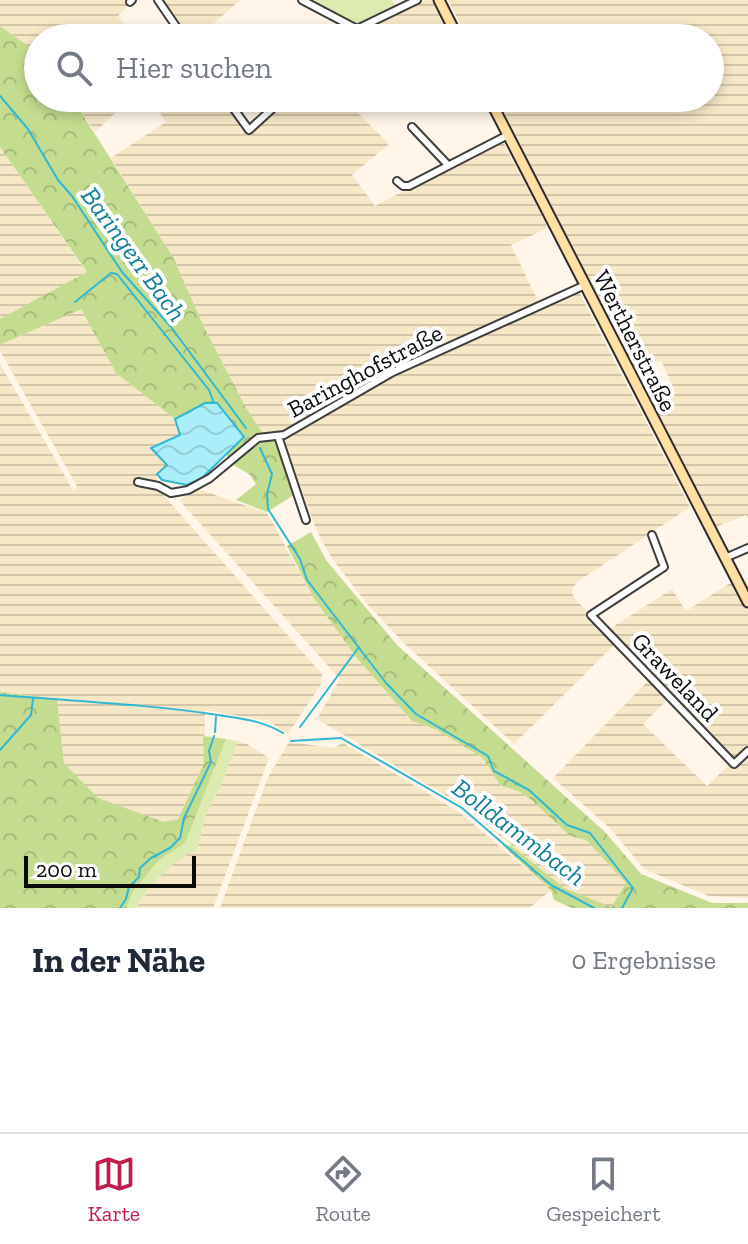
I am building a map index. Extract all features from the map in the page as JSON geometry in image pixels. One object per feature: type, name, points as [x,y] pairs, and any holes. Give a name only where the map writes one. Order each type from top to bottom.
[{"type":"main road","points":[[439,0],[451,24]]},
{"type":"main road","name":"Wertherstraße","points":[[496,112],[748,602]]},
{"type":"street","points":[[158,0],[174,24]]},
{"type":"street","points":[[302,0],[348,24]]},
{"type":"street","points":[[367,24],[417,0]]},
{"type":"street","points":[[236,112],[249,130],[269,112]]},
{"type":"street","points":[[412,127],[448,165]]},
{"type":"street","points":[[397,181],[409,186],[508,135]]},
{"type":"street","name":"Baringhofstraße","points":[[138,482],[158,486],[171,493],[201,484],[252,441],[278,436],[393,372],[583,286]]},
{"type":"street","points":[[278,436],[306,520]]},
{"type":"street","name":"Graweland","points":[[652,535],[664,567],[591,615],[734,764],[748,751]]},
{"type":"street","points":[[725,558],[748,548]]},
{"type":"shaded area","points":[[0,0],[129,0],[129,5],[118,16],[124,24],[24,24],[24,43],[0,26]]},
{"type":"shaded area","points":[[240,0],[213,24],[179,24],[164,2]]},
{"type":"shaded area","points":[[425,0],[432,0],[444,24],[379,24]]},
{"type":"shaded area","points":[[448,0],[748,0],[748,518],[746,515],[716,527],[649,399],[673,387],[661,360],[635,369],[504,112],[724,112],[724,24],[460,24]]},
{"type":"shaded area","points":[[81,112],[116,112],[95,132]]},
{"type":"shaded area","points":[[159,112],[233,112],[249,134],[273,112],[357,112],[389,144],[352,175],[375,206],[502,140],[548,228],[511,245],[539,303],[392,369],[284,432],[262,432],[246,408],[204,327],[173,257],[111,158],[166,122]]},
{"type":"shaded area","points":[[0,147],[87,273],[0,319]]},
{"type":"shaded area","points":[[572,294],[580,294],[690,507],[577,582],[572,589],[573,596],[615,644],[514,744],[407,646],[368,605],[331,557],[316,529],[284,441],[395,375]]},
{"type":"shaded area","points":[[81,309],[116,373],[175,419],[180,435],[167,465],[157,474],[157,488],[322,674],[321,684],[288,734],[268,721],[205,710],[204,763],[178,819],[165,822],[98,799],[64,763],[57,699],[0,692],[0,364],[73,490],[77,486],[0,351],[0,345]]},
{"type":"shaded area","points":[[198,489],[267,513],[313,597],[356,657],[412,721],[437,730],[484,758],[500,785],[529,798],[570,836],[586,840],[626,883],[611,907],[564,889],[465,807],[317,719],[340,679],[179,500]]},
{"type":"shaded area","points":[[732,582],[748,611],[748,748],[732,759],[608,630],[672,589],[686,611]]},
{"type":"shaded area","points":[[650,679],[668,699],[643,724],[707,786],[730,764],[735,767],[748,755],[748,898],[709,896],[644,869],[610,828],[553,778]]},
{"type":"shaded area","points":[[238,741],[269,758],[213,908],[136,908],[159,876],[179,858],[197,849],[206,814]]},
{"type":"shaded area","points":[[289,742],[333,748],[343,743],[459,812],[551,890],[529,908],[220,908],[268,777]]},
{"type":"green space","points":[[308,0],[392,0],[397,9],[357,24]]},
{"type":"green space","points":[[0,26],[24,43],[24,112],[81,112],[173,257],[204,327],[246,408],[262,432],[272,434],[294,495],[267,512],[236,500],[256,484],[249,474],[230,463],[227,454],[244,437],[230,421],[205,403],[175,419],[116,373],[81,309],[0,345],[0,319],[87,272],[0,147]]},
{"type":"green space","points":[[311,532],[326,560],[397,645],[605,832],[641,874],[712,903],[748,903],[748,908],[572,908],[554,900],[551,890],[502,845],[512,846],[564,888],[611,907],[626,883],[586,840],[570,836],[529,798],[500,785],[483,758],[437,730],[412,721],[356,657],[313,597],[287,546]]},
{"type":"green space","points":[[0,692],[57,699],[64,763],[98,798],[164,822],[178,819],[204,763],[203,736],[226,739],[185,843],[159,860],[133,892],[126,908],[0,908]]},
{"type":"green space","points":[[226,739],[238,741],[206,814],[197,849],[162,874],[136,908],[126,908],[133,892],[159,860],[185,842]]},
{"type":"water","points":[[205,403],[217,403],[244,437],[202,478],[187,485],[162,480],[157,474],[167,465],[151,448],[180,435],[175,419]]},
{"type":"waterway","name":"Baringerr Bach","points":[[0,96],[28,129],[58,180],[122,272],[171,327],[246,428]]},
{"type":"waterway","points":[[75,302],[111,273],[117,274],[209,390],[214,403]]},
{"type":"waterway","points":[[260,448],[272,474],[267,494],[268,509],[300,559],[307,580],[386,683],[416,714],[488,756],[494,771],[529,790],[567,825],[590,833],[633,888],[622,908]]},
{"type":"waterway","name":"Bolldammbach","points":[[300,727],[359,647]]},
{"type":"waterway","name":"Bolldammbach","points":[[0,695],[191,711],[251,721],[283,733]]},
{"type":"waterway","points":[[0,750],[31,715],[33,699]]},
{"type":"waterway","points":[[215,732],[216,717]]},
{"type":"waterway","points":[[120,908],[129,887],[139,877],[140,868],[180,838],[184,818],[211,762],[209,751],[214,736]]},
{"type":"waterway","name":"Bolldammbach","points":[[291,741],[341,738],[462,808],[551,885],[594,908]]}]
